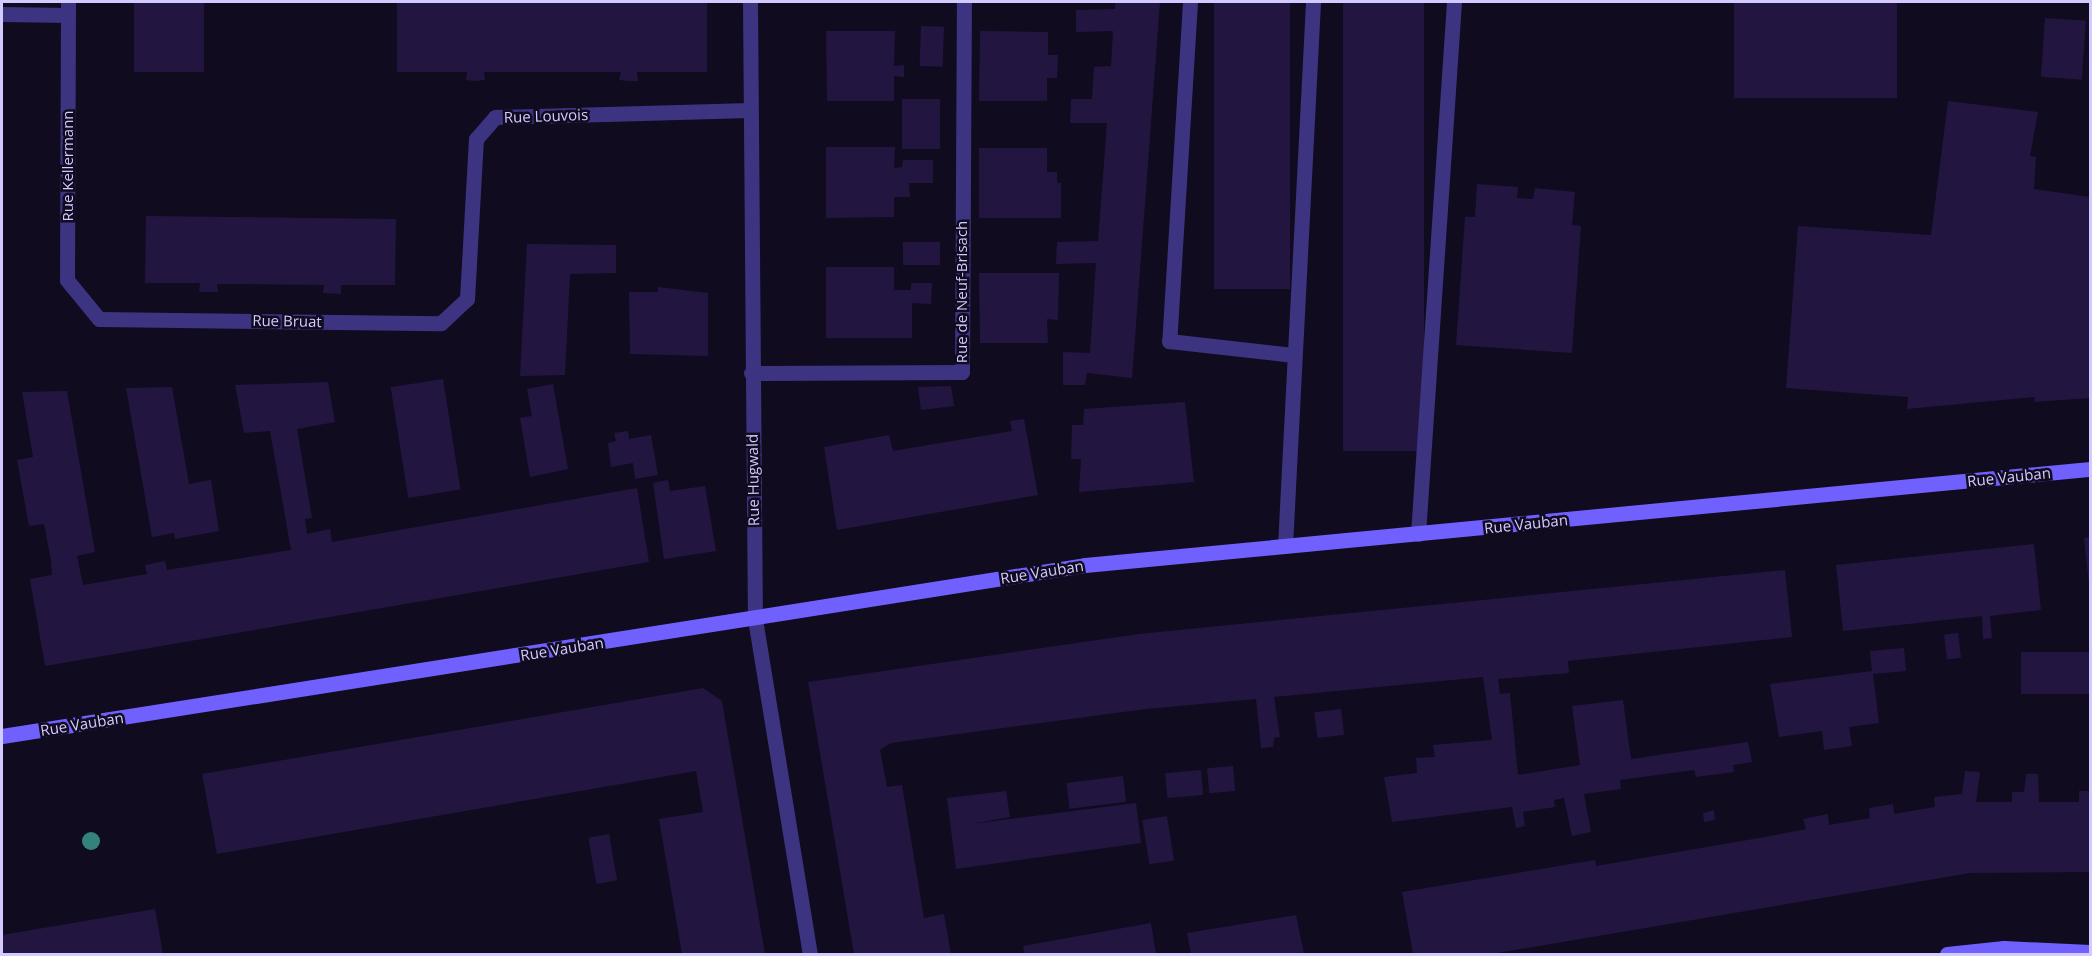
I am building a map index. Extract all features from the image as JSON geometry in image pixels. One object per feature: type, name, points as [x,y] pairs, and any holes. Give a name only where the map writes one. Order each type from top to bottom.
[{"type":"main road","name":"Rue Vauban","points":[[2,736],[1085,565],[2091,469]]},
{"type":"main road","points":[[1947,954],[2004,948],[2091,952]]},
{"type":"street","name":"Rue Hugwald","points":[[750,2],[754,619],[761,677],[810,954]]},
{"type":"street","name":"Rue de Neuf-Brisach","points":[[751,373],[962,372],[964,2]]},
{"type":"street","points":[[1190,2],[1169,341],[1293,355]]},
{"type":"street","points":[[1285,546],[1293,355],[1313,2]]},
{"type":"street","points":[[1418,534],[1454,2]]},
{"type":"street","points":[[2,14],[68,8]]},
{"type":"street","name":"Rue Kellermann","points":[[68,8],[68,280],[99,319]]},
{"type":"street","name":"Rue Louvois","points":[[467,299],[476,139],[495,117],[750,110]]},
{"type":"street","name":"Rue Bruat","points":[[99,319],[441,323],[467,299]]},
{"type":"building","points":[[134,2],[204,2],[204,72],[134,72]]},
{"type":"building","points":[[397,2],[707,2],[707,72],[637,72],[638,81],[628,81],[619,80],[621,72],[484,72],[485,80],[475,81],[466,80],[467,72],[397,72]]},
{"type":"building","points":[[1115,2],[1160,2],[1132,378],[1087,373],[1085,385],[1063,385],[1063,352],[1090,353],[1096,263],[1056,264],[1057,242],[1098,241],[1107,123],[1070,123],[1071,99],[1092,99],[1094,67],[1111,66],[1113,31],[1076,32],[1076,10],[1115,9]]},
{"type":"building","points":[[1214,2],[1290,2],[1290,289],[1214,289]]},
{"type":"building","points":[[1343,2],[1424,2],[1424,451],[1343,451]]},
{"type":"building","points":[[1734,2],[1897,2],[1897,98],[1734,98]]},
{"type":"building","points":[[2045,18],[2086,21],[2082,80],[2041,77]]},
{"type":"building","points":[[921,26],[944,27],[943,67],[920,66]]},
{"type":"building","points":[[826,31],[895,31],[894,66],[904,65],[904,77],[894,76],[894,101],[827,101]]},
{"type":"building","points":[[980,31],[1048,32],[1048,55],[1058,55],[1057,78],[1047,78],[1047,101],[979,101]]},
{"type":"building","points":[[902,99],[940,99],[940,149],[902,149]]},
{"type":"building","points":[[1948,101],[2038,112],[2030,156],[2036,157],[2034,189],[2090,197],[2090,398],[2034,402],[2035,397],[1907,409],[1908,397],[1786,388],[1798,226],[1931,235]]},
{"type":"building","points":[[826,147],[895,147],[894,168],[902,167],[903,160],[933,160],[933,183],[909,183],[910,197],[894,197],[894,217],[826,218]]},
{"type":"building","points":[[979,148],[1047,148],[1047,172],[1057,172],[1057,183],[1061,183],[1061,218],[979,218]]},
{"type":"building","points":[[1477,184],[1518,187],[1517,198],[1533,199],[1535,188],[1575,192],[1572,225],[1581,226],[1572,353],[1456,345],[1465,217],[1475,217]]},
{"type":"building","points":[[146,216],[396,219],[395,285],[341,285],[341,294],[323,293],[324,285],[217,284],[218,292],[199,292],[200,283],[145,283]]},
{"type":"building","points":[[903,242],[940,242],[940,265],[903,265]]},
{"type":"building","points":[[527,244],[616,245],[616,273],[570,274],[565,375],[520,376]]},
{"type":"building","points":[[826,267],[894,267],[894,290],[911,290],[911,283],[932,283],[931,304],[912,303],[912,338],[826,338]]},
{"type":"building","points":[[979,273],[1059,273],[1058,320],[1047,319],[1048,343],[980,343]]},
{"type":"building","points":[[658,287],[708,293],[708,356],[630,354],[629,292],[658,292]]},
{"type":"building","points":[[443,379],[461,490],[408,498],[391,387]]},
{"type":"building","points":[[328,382],[335,422],[297,429],[312,518],[305,519],[307,534],[330,529],[332,542],[637,488],[649,562],[45,666],[30,579],[52,575],[51,560],[44,524],[29,526],[17,460],[33,457],[22,392],[67,391],[95,552],[77,556],[83,585],[147,574],[145,565],[165,561],[167,570],[291,550],[270,431],[244,433],[235,385]]},
{"type":"building","points":[[553,384],[568,469],[530,477],[520,418],[532,416],[527,389]]},
{"type":"building","points":[[951,386],[954,406],[921,410],[918,387]]},
{"type":"building","points":[[172,387],[189,484],[211,480],[219,531],[175,539],[174,533],[152,537],[126,388]]},
{"type":"building","points":[[1185,402],[1194,482],[1079,492],[1081,459],[1071,459],[1072,425],[1083,425],[1084,409]]},
{"type":"building","points":[[1024,419],[1038,495],[837,530],[824,447],[889,435],[893,451],[1012,431],[1010,421]]},
{"type":"building","points":[[628,431],[629,439],[651,435],[658,475],[635,479],[633,463],[611,467],[608,443],[616,441],[614,433]]},
{"type":"building","points":[[668,480],[670,491],[705,486],[716,551],[664,559],[653,483]]},
{"type":"building","points":[[2090,537],[2090,585],[2089,585],[2084,538]]},
{"type":"building","points":[[2034,544],[2041,610],[1990,616],[1992,638],[1983,639],[1982,616],[1843,631],[1836,565]]},
{"type":"building","points":[[1785,570],[1792,637],[1568,661],[1569,673],[1498,679],[1500,694],[1510,693],[1518,775],[1580,765],[1572,706],[1623,700],[1631,759],[1748,742],[1752,762],[1733,765],[1734,772],[1696,777],[1694,770],[1620,780],[1621,789],[1584,794],[1591,832],[1572,836],[1564,798],[1554,800],[1555,807],[1523,812],[1525,826],[1516,828],[1512,807],[1392,822],[1384,777],[1417,773],[1416,758],[1435,757],[1433,745],[1492,740],[1483,677],[1274,697],[1280,737],[1274,738],[1273,747],[1261,748],[1256,699],[1146,709],[891,743],[880,750],[887,787],[902,785],[924,918],[944,914],[951,954],[854,954],[808,682],[1139,634]]},
{"type":"building","points":[[1958,633],[1961,658],[1947,660],[1944,635]]},
{"type":"building","points":[[1904,648],[1906,671],[1873,674],[1879,723],[1849,727],[1852,746],[1824,750],[1822,731],[1779,737],[1770,684],[1872,671],[1870,651]]},
{"type":"building","points":[[2021,652],[2090,652],[2090,694],[2021,694]]},
{"type":"building","points":[[703,688],[722,701],[765,954],[682,954],[659,819],[703,812],[696,771],[217,854],[202,774]]},
{"type":"building","points":[[1341,709],[1344,735],[1317,738],[1314,712]]},
{"type":"building","points":[[1233,766],[1235,791],[1209,793],[1207,768]]},
{"type":"building","points":[[1201,770],[1203,795],[1167,798],[1165,773]]},
{"type":"building","points":[[1965,771],[1980,772],[1976,802],[2012,802],[2012,792],[2024,792],[2026,774],[2038,774],[2039,802],[2079,802],[2079,791],[2090,791],[2090,872],[1970,873],[1491,954],[1413,954],[1402,892],[1595,860],[1596,866],[1765,837],[1806,829],[1803,819],[1828,814],[1829,825],[1870,818],[1869,808],[1893,804],[1894,814],[1935,807],[1934,797],[1962,794]]},
{"type":"building","points":[[1123,776],[1126,802],[1070,809],[1066,783]]},
{"type":"building","points":[[1006,791],[1010,817],[971,824],[1136,803],[1141,843],[956,869],[947,798]]},
{"type":"building","points":[[1714,810],[1715,820],[1704,822],[1703,813]]},
{"type":"building","points":[[1167,816],[1174,860],[1149,864],[1142,820]]},
{"type":"building","points":[[609,834],[617,880],[596,884],[588,838]]},
{"type":"building","points":[[155,909],[163,954],[2,954],[2,935]]},
{"type":"building","points":[[1296,915],[1304,954],[1191,954],[1187,933]]},
{"type":"building","points":[[1151,923],[1156,954],[1025,954],[1023,946]]}]
